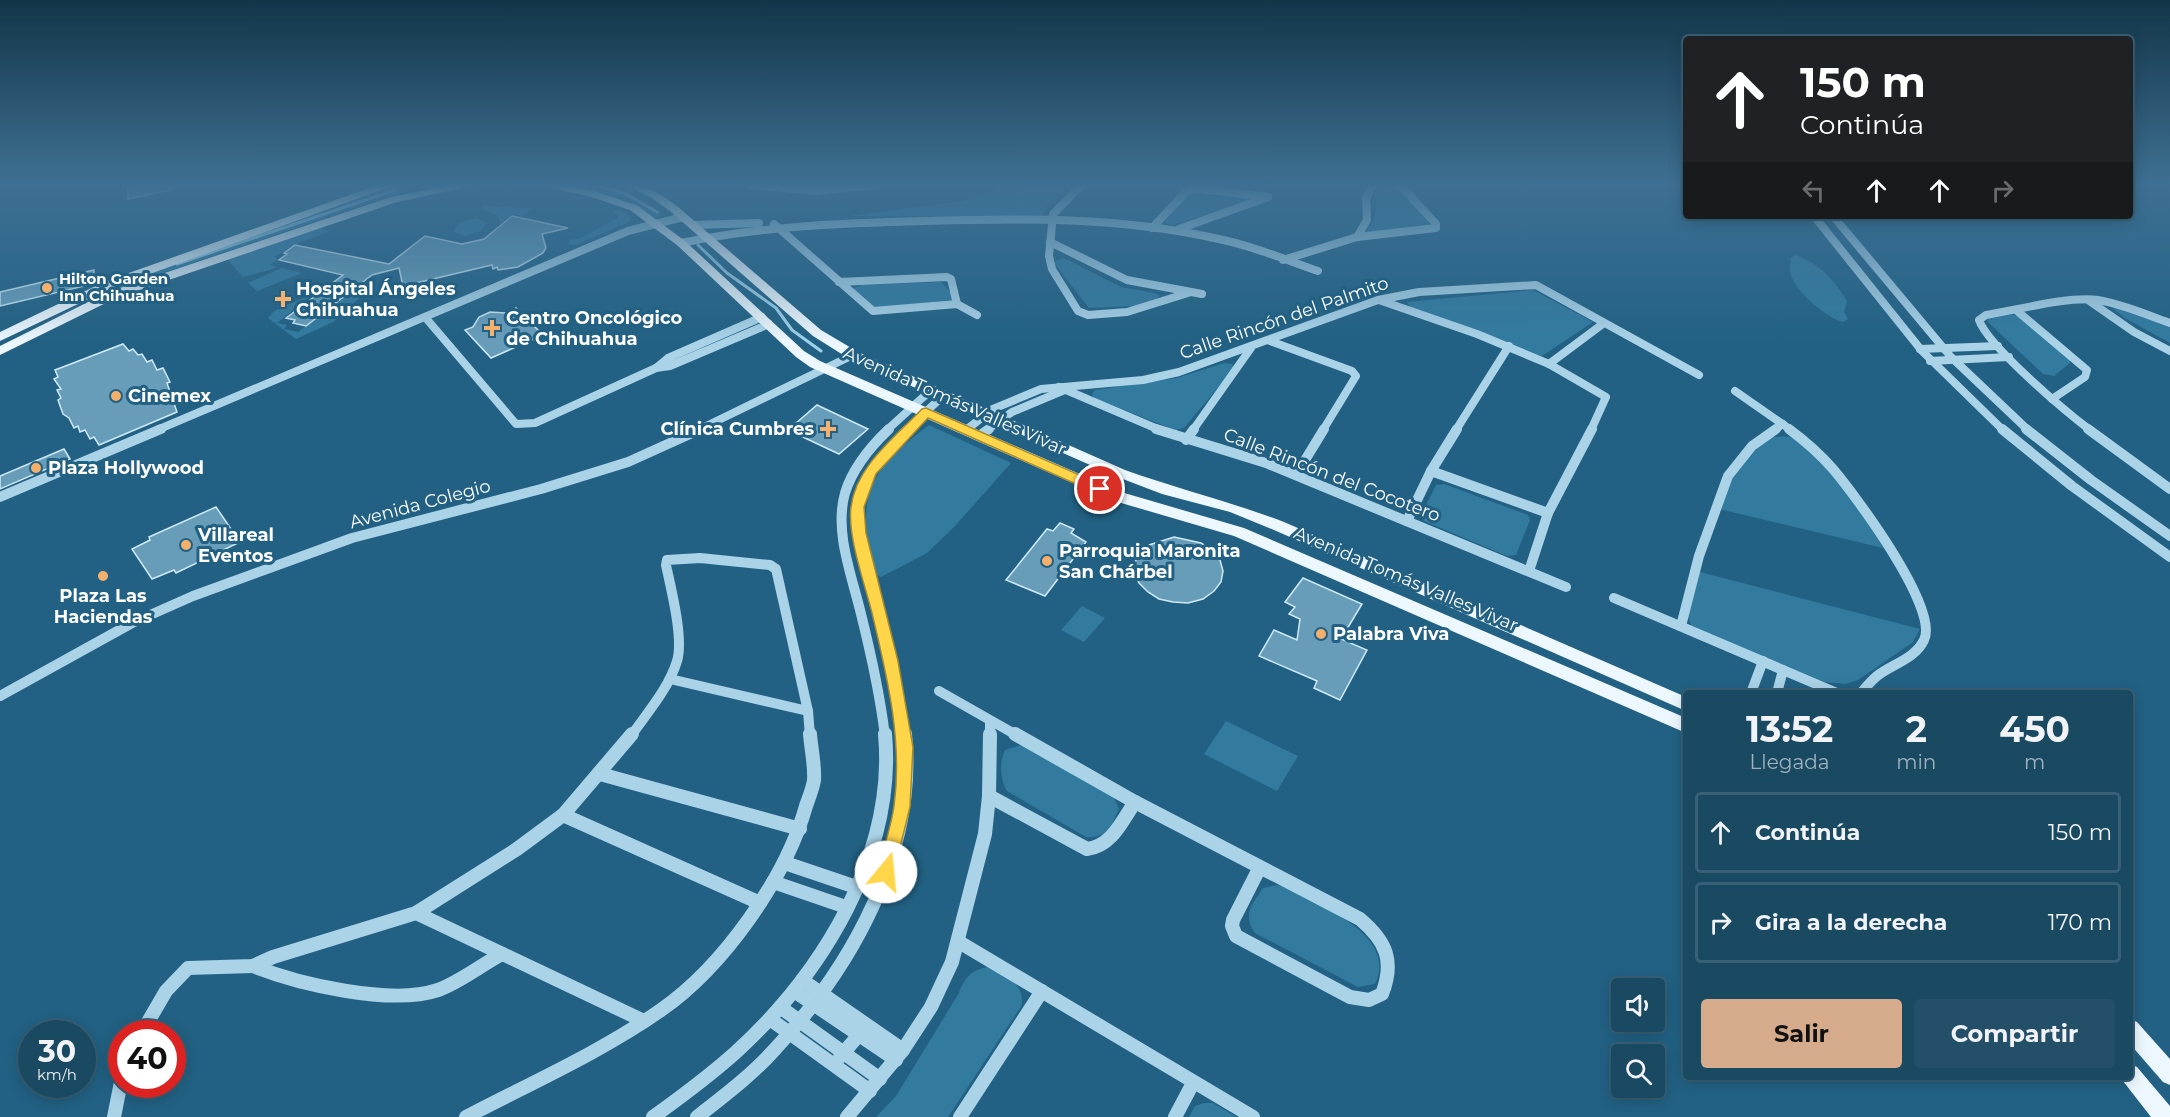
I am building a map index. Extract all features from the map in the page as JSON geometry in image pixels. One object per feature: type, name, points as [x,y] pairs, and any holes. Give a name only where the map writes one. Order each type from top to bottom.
[{"type":"main road","points":[[0,337],[110,284],[243,237]]},
{"type":"main road","points":[[0,351],[112,295],[280,237]]},
{"type":"main road","name":"Avenida Tomás Valles Vivar","points":[[674,237],[807,359],[1116,496],[1239,532],[1683,725]]},
{"type":"main road","name":"Avenida Tomás Valles Vivar","points":[[707,237],[817,333],[853,355],[1141,481],[1252,515],[1683,703]]},
{"type":"main road","points":[[2133,1032],[2170,1074]]},
{"type":"main road","points":[[2133,1078],[2165,1117]]},
{"type":"street","points":[[0,497],[614,237]]},
{"type":"street","points":[[681,243],[706,237]]},
{"type":"street","points":[[789,237],[876,312],[957,304],[977,315]]},
{"type":"street","points":[[1050,237],[1049,256],[1052,269],[1078,311],[1083,314],[1127,312],[1188,293]]},
{"type":"street","points":[[1212,237],[1318,271]]},
{"type":"street","points":[[1283,260],[1357,237]]},
{"type":"street","points":[[1833,237],[1930,361],[1979,408],[2038,459],[2170,557]]},
{"type":"street","points":[[1852,237],[1953,360],[2001,407],[2098,486],[2170,536]]},
{"type":"street","points":[[1050,242],[1127,280],[1202,294]]},
{"type":"street","points":[[1838,243],[1858,244]]},
{"type":"street","points":[[839,282],[947,277],[951,279],[957,304]]},
{"type":"street","name":"Calle Rincón del Palmito","points":[[973,433],[1015,398],[1064,387],[1160,377],[1196,368],[1378,300],[1419,292],[1534,285],[1699,375]]},
{"type":"street","points":[[1378,300],[1509,346],[1601,392],[1606,399],[1548,513],[1529,571]]},
{"type":"street","points":[[2088,300],[2134,332],[2170,351]]},
{"type":"street","points":[[2170,323],[2112,303],[2088,300],[1986,315],[1979,320],[2008,357],[2052,399],[2079,422],[2170,489]]},
{"type":"street","points":[[2016,310],[2088,370],[2085,377],[2052,399]]},
{"type":"street","points":[[425,317],[519,425],[535,423],[656,368],[668,358],[766,321]]},
{"type":"street","points":[[1549,364],[1604,323]]},
{"type":"street","points":[[1270,341],[1352,371],[1356,376],[1296,475]]},
{"type":"street","points":[[1407,521],[1431,471],[1509,346]]},
{"type":"street","points":[[1920,349],[1998,346]]},
{"type":"street","points":[[1186,440],[1251,348]]},
{"type":"street","name":"Avenida Colegio","points":[[0,696],[132,623],[193,596],[352,538],[532,492],[628,462],[853,355]]},
{"type":"street","points":[[1930,361],[2008,357]]},
{"type":"street","name":"Calle Rincón del Palmito","points":[[991,417],[1064,387]]},
{"type":"street","name":"Calle Rincón del Cocotero","points":[[1064,387],[1132,420],[1296,475],[1566,587]]},
{"type":"street","points":[[697,1117],[734,1088],[801,1022],[818,999],[876,897],[893,850],[902,807],[906,766],[904,728],[859,533],[857,507],[860,494],[871,471],[920,410],[931,390]]},
{"type":"street","points":[[1735,391],[1783,424],[1815,450],[1839,475],[1901,569],[1923,608],[1927,632],[1923,641],[1911,654],[1876,677],[1864,690]]},
{"type":"street","points":[[654,1117],[719,1069],[770,1019],[798,985],[829,940],[856,887],[870,852],[879,819],[886,755],[883,720],[842,530],[845,495],[852,475],[865,456],[920,410],[944,396]]},
{"type":"street","points":[[1015,398],[1024,405]]},
{"type":"street","points":[[973,433],[991,417]]},
{"type":"street","points":[[1681,626],[1699,556],[1728,477],[1752,446],[1783,424]]},
{"type":"street","points":[[1431,471],[1548,513]]},
{"type":"street","points":[[149,1020],[166,991],[188,968],[253,966],[273,957],[416,913],[508,855],[563,814],[600,774],[625,744],[670,679],[678,660],[679,649],[667,560],[671,557],[694,557],[770,565],[776,569],[808,711],[814,779],[800,829],[784,863],[760,903],[727,947],[692,984],[667,1006],[600,1047],[466,1117]]},
{"type":"street","points":[[1614,598],[1830,690]]},
{"type":"street","points":[[1752,690],[1763,661]]},
{"type":"street","points":[[1778,690],[1783,670]]},
{"type":"street","points":[[670,679],[808,711]]},
{"type":"street","points":[[939,691],[1135,802],[1260,867],[1368,925],[1382,942],[1390,965],[1389,980],[1382,994],[1369,1000],[1350,997],[1236,936],[1232,926],[1233,920],[1260,867]]},
{"type":"street","points":[[847,1117],[899,1055],[943,985],[959,942],[981,857],[989,796],[990,721]]},
{"type":"street","points":[[600,774],[800,829]]},
{"type":"street","points":[[989,796],[1081,847],[1094,850],[1106,844],[1135,802]]},
{"type":"street","points":[[563,814],[760,903]]},
{"type":"street","points":[[784,863],[856,887]]},
{"type":"street","points":[[773,882],[846,907]]},
{"type":"street","points":[[416,913],[644,1021]]},
{"type":"street","points":[[959,942],[1252,1117]]},
{"type":"street","points":[[253,966],[272,975],[362,992],[411,995],[436,990],[502,954]]},
{"type":"street","points":[[798,985],[899,1055]]},
{"type":"street","points":[[960,1117],[1042,991]]},
{"type":"street","points":[[780,1007],[801,1022],[839,1059]]},
{"type":"street","points":[[770,1019],[790,1033],[839,1059],[875,1085]]},
{"type":"street","points":[[839,1059],[863,1030]]},
{"type":"street","points":[[1175,1117],[1193,1083]]},
{"type":"street","points":[[114,1117],[118,1098]]},
{"type":"shaded area","points":[[249,237],[269,237],[73,306],[112,287]]},
{"type":"shaded area","points":[[292,237],[315,237],[274,257],[278,259],[270,265],[276,267],[273,269],[243,277],[228,260]]},
{"type":"shaded area","points":[[593,237],[575,245],[568,244],[569,240]]},
{"type":"shaded area","points":[[1795,255],[1819,267],[1832,280],[1847,302],[1844,312],[1848,319],[1843,322],[1828,315],[1803,294],[1790,271],[1790,258]]},
{"type":"shaded area","points":[[1064,258],[1121,287],[1154,293],[1159,295],[1158,298],[1133,306],[1089,308],[1055,264],[1056,261]]},
{"type":"shaded area","points":[[282,268],[302,273],[257,291],[248,283]]},
{"type":"shaded area","points":[[941,282],[954,296],[952,300],[875,308],[853,291],[853,288],[863,285]]},
{"type":"shaded area","points":[[362,283],[373,285],[377,290],[359,298],[333,322],[296,339],[268,318],[274,311],[316,292],[277,323],[287,325],[284,329],[298,332]]},
{"type":"shaded area","points":[[1533,290],[1593,322],[1539,358],[1411,309],[1407,302]]},
{"type":"shaded area","points":[[2110,306],[2170,325],[2170,343],[2125,318]]},
{"type":"shaded area","points":[[2010,314],[2018,316],[2070,359],[2070,363],[2054,376],[2043,374],[1987,321],[1989,317]]},
{"type":"shaded area","points":[[1224,363],[1232,364],[1234,368],[1184,428],[1175,430],[1094,398],[1092,394],[1095,390],[1177,378]]},
{"type":"shaded area","points":[[929,425],[1011,463],[955,526],[927,553],[881,577],[873,573],[868,546],[866,523],[871,487],[891,457]]},
{"type":"shaded area","points":[[1771,437],[1795,438],[1822,460],[1847,489],[1883,548],[1719,509],[1725,482],[1760,445]]},
{"type":"shaded area","points":[[1444,484],[1528,515],[1530,520],[1516,555],[1507,556],[1424,521],[1421,515],[1436,485]]},
{"type":"shaded area","points":[[1700,572],[1920,629],[1913,642],[1858,680],[1846,684],[1824,682],[1692,627],[1688,617]]},
{"type":"shaded area","points":[[1082,606],[1105,618],[1084,642],[1061,630]]},
{"type":"shaded area","points":[[1226,721],[1298,756],[1277,791],[1204,754]]},
{"type":"shaded area","points":[[1021,745],[1114,798],[1119,809],[1104,833],[1099,836],[1086,837],[1007,791],[1002,776],[1003,755],[1005,750]]},
{"type":"shaded area","points":[[1278,885],[1287,887],[1335,913],[1366,937],[1376,951],[1379,967],[1375,984],[1358,987],[1255,933],[1249,920],[1252,905],[1263,888]]},
{"type":"shaded area","points":[[989,967],[1017,985],[1022,997],[1022,1005],[948,1117],[876,1117],[896,1096],[967,978],[978,970]]},
{"type":"shaded area","points":[[1213,1103],[1236,1117],[1189,1117],[1195,1106]]},
{"type":"building","name":"Hospital Ángeles Chihuahua","points":[[424,237],[462,244],[484,239],[543,237],[546,248],[543,253],[518,267],[498,270],[497,267],[493,269],[492,265],[403,286],[399,268],[372,275],[306,326],[293,323],[295,320],[286,318],[343,275],[279,260],[295,245],[389,264]]},
{"type":"building","name":"Hilton Garden Inn Chihuahua","points":[[94,270],[93,284],[0,306],[0,292]]},
{"type":"building","name":"Centro Oncológico de Chihuahua","points":[[516,308],[543,335],[491,358],[465,330],[473,327],[479,317],[490,312],[506,313]]},
{"type":"building","name":"Cinemex","points":[[123,344],[129,351],[133,349],[138,355],[142,354],[147,362],[152,360],[157,370],[163,368],[170,382],[167,383],[177,412],[99,445],[94,437],[90,439],[85,430],[80,432],[78,426],[74,428],[69,418],[63,414],[58,400],[61,398],[57,390],[61,389],[54,379],[58,377],[55,370]]},
{"type":"building","name":"Clínica Cumbres","points":[[817,405],[868,429],[839,454],[788,430]]},
{"type":"building","name":"Plaza Hollywood","points":[[64,449],[70,459],[0,489],[0,476]]},
{"type":"building","name":"Villareal Eventos","points":[[216,507],[240,542],[176,573],[174,570],[152,579],[132,549],[150,540],[149,537]]},
{"type":"building","name":"Parroquia Maronita San Chárbel","points":[[1060,523],[1074,529],[1071,533],[1086,542],[1045,596],[1006,580],[1047,529],[1053,531]]},
{"type":"building","points":[[1174,537],[1201,543],[1212,550],[1220,560],[1223,571],[1221,582],[1203,599],[1188,603],[1159,599],[1139,583],[1135,573],[1135,562],[1140,553],[1149,545]]},
{"type":"building","name":"Palabra Viva","points":[[1303,578],[1362,604],[1341,639],[1367,650],[1340,700],[1314,688],[1317,681],[1259,656],[1274,630],[1297,640],[1300,619],[1289,614],[1295,607],[1285,602]]},
{"type":"waterway","points":[[177,264],[256,237]]},
{"type":"waterway","points":[[698,245],[727,273],[776,308],[792,330],[821,351]]},
{"type":"place","name":"Hilton Garden Inn Chihuahua","points":[[47,288]]},
{"type":"place","name":"Hospital Ángeles Chihuahua","points":[[283,299]]},
{"type":"place","name":"Centro Oncológico de Chihuahua","points":[[492,328]]},
{"type":"place","name":"Cinemex","points":[[116,396]]},
{"type":"place","name":"Clínica Cumbres","points":[[828,429]]},
{"type":"place","name":"Plaza Hollywood","points":[[36,468]]},
{"type":"place","name":"Villareal Eventos","points":[[186,545]]},
{"type":"place","name":"Parroquia Maronita San Chárbel","points":[[1047,561]]},
{"type":"place","name":"Plaza Las Haciendas","points":[[103,576]]},
{"type":"place","name":"Palabra Viva","points":[[1321,634]]},
{"type":"route","points":[[886,872],[902,807],[906,747],[890,661],[859,533],[857,507],[864,483],[880,460],[926,412],[1100,489]]}]
